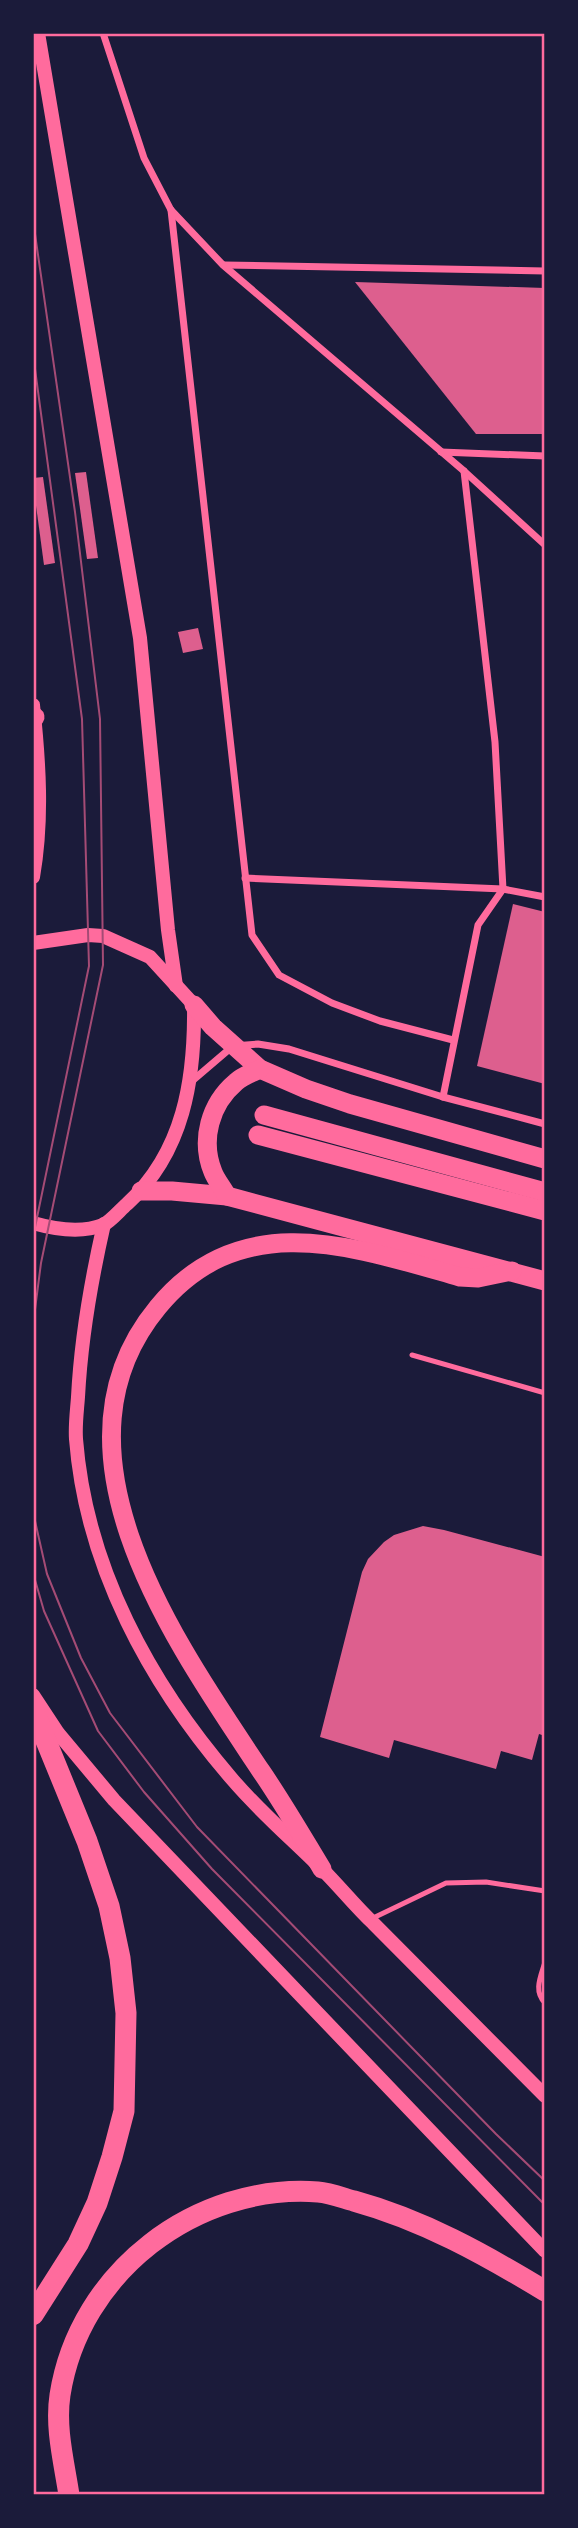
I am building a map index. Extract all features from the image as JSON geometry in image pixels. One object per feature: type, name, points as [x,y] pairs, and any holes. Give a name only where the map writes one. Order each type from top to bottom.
[{"type":"highway","points":[[194,1005],[233,1046],[260,1069],[350,1104],[545,1159]]},
{"type":"highway","points":[[227,1196],[213,1174],[207,1149],[209,1123],[219,1099],[237,1080],[260,1069]]},
{"type":"highway","points":[[264,1115],[545,1192]]},
{"type":"highway","points":[[258,1135],[545,1211]]},
{"type":"highway","points":[[141,1191],[227,1196],[545,1281]]},
{"type":"highway","points":[[322,1870],[278,1795],[189,1661],[140,1562],[118,1500],[110,1448],[111,1415],[129,1352],[150,1317],[173,1288],[209,1262],[258,1246],[288,1241],[328,1244],[460,1277],[478,1278],[512,1271]]},
{"type":"highway","points":[[33,1709],[87,1841],[109,1906],[120,1958],[126,2013],[124,2111],[112,2157],[97,2203],[78,2244],[33,2315]]},
{"type":"highway","points":[[69,2495],[60,2439],[60,2396],[69,2361],[83,2325],[107,2288],[134,2257],[198,2213],[231,2200],[258,2195],[320,2192],[385,2209],[433,2228],[545,2291]]},
{"type":"main road","points":[[38,33],[140,638],[168,930],[176,986]]},
{"type":"main road","points":[[33,877],[38,836],[38,770],[34,714]]},
{"type":"main road","points":[[33,943],[88,935],[103,936],[149,957],[194,1005],[194,1044],[181,1120],[170,1147],[141,1191],[104,1224],[76,1230],[33,1223]]},
{"type":"main road","points":[[104,1224],[80,1356],[76,1437],[82,1480],[107,1581],[154,1673],[193,1732],[233,1781],[545,2095]]},
{"type":"main road","points":[[33,1695],[58,1732],[114,1800],[545,2251]]},
{"type":"street","points":[[103,33],[144,158],[171,210],[223,265],[464,471],[545,545]]},
{"type":"street","points":[[171,210],[251,935],[279,975],[332,1003],[380,1021],[453,1040]]},
{"type":"street","points":[[223,265],[545,271]]},
{"type":"street","points":[[440,452],[545,456]]},
{"type":"street","points":[[443,1097],[478,925],[503,889],[495,742],[464,471]]},
{"type":"street","points":[[245,878],[503,889],[545,897]]},
{"type":"street","points":[[189,1083],[233,1046],[258,1044],[289,1049],[443,1097],[545,1124]]},
{"type":"lane","points":[[412,1355],[545,1393]]},
{"type":"lane","points":[[369,1920],[446,1883],[486,1882],[545,1891]]},
{"type":"lane","points":[[545,1962],[538,1987],[540,1999],[545,2003]]},
{"type":"building","points":[[355,282],[545,288],[545,434],[476,434]]},
{"type":"building","points":[[86,472],[98,558],[87,559],[75,473]]},
{"type":"building","points":[[43,477],[55,563],[44,565],[33,483],[33,478]]},
{"type":"building","points":[[198,628],[203,649],[183,653],[178,632]]},
{"type":"building","points":[[513,904],[545,912],[545,1084],[477,1066]]},
{"type":"building","points":[[423,1526],[545,1557],[545,1736],[539,1734],[532,1760],[501,1751],[496,1769],[394,1740],[389,1758],[320,1737],[362,1572],[368,1559],[394,1535]]},
{"type":"tram line","points":[[33,220],[75,512],[100,719],[103,965],[41,1263],[33,1325]]},
{"type":"tram line","points":[[33,354],[82,719],[89,966],[33,1237]]},
{"type":"tram line","points":[[33,1512],[47,1574],[81,1658],[110,1713],[197,1827],[545,2181]]},
{"type":"tram line","points":[[33,1573],[44,1611],[98,1731],[144,1792],[212,1869],[545,2205]]}]
